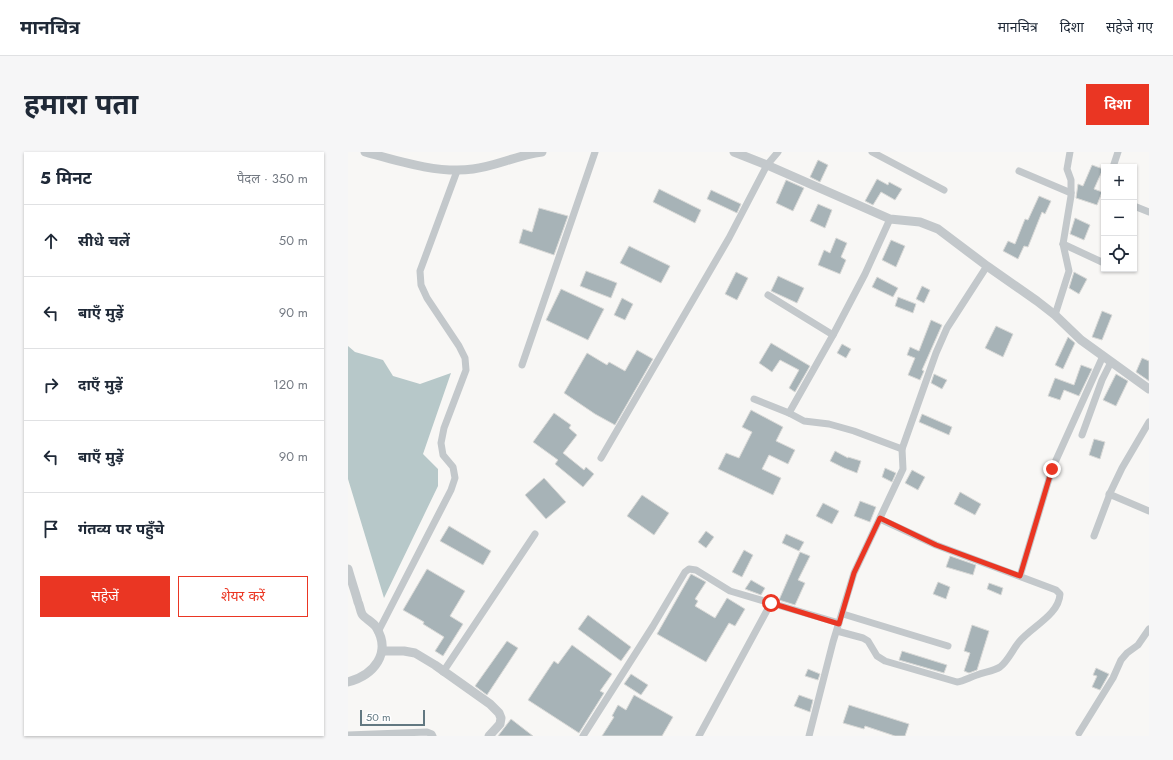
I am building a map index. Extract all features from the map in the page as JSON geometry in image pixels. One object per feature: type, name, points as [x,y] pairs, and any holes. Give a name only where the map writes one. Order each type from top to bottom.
[{"type":"street","points":[[365,152],[441,170],[475,169],[529,154],[542,152]]},
{"type":"street","points":[[522,365],[594,152]]},
{"type":"street","points":[[734,152],[890,219],[920,222],[938,229],[1036,301],[1054,315],[1081,340],[1149,389]]},
{"type":"street","points":[[601,458],[729,238],[767,165],[778,152]]},
{"type":"street","points":[[872,152],[944,190]]},
{"type":"street","points":[[1054,315],[1069,271],[1063,244],[1071,193],[1071,180],[1067,169],[1070,152]]},
{"type":"street","points":[[1113,164],[1118,152]]},
{"type":"street","points":[[378,632],[451,490],[455,478],[453,467],[443,455],[441,443],[444,428],[466,370],[465,358],[459,346],[426,298],[421,285],[420,271],[457,170]]},
{"type":"street","points":[[1019,171],[1071,193]]},
{"type":"street","points":[[1137,207],[1149,212]]},
{"type":"street","points":[[789,413],[833,336],[865,274],[890,219]]},
{"type":"street","points":[[1063,244],[1101,262]]},
{"type":"street","points":[[809,736],[854,573],[903,469],[902,449],[936,353],[953,317],[987,266]]},
{"type":"street","points":[[768,295],[833,336]]},
{"type":"street","points":[[1020,576],[1052,469],[1103,356]]},
{"type":"street","points":[[1082,435],[1100,385],[1111,362]]},
{"type":"street","points":[[754,400],[789,413],[804,421],[829,424],[854,431],[902,449]]},
{"type":"street","points":[[1094,536],[1109,494],[1122,468],[1149,422]]},
{"type":"street","points":[[1109,494],[1149,511]]},
{"type":"street","points":[[837,631],[863,638],[868,641],[877,656],[884,661],[957,682],[997,669],[1003,665],[1020,641],[1043,622],[1060,600],[1060,594],[1056,590],[936,545],[880,518]]},
{"type":"street","points":[[443,672],[535,534]]},
{"type":"street","points":[[348,569],[362,614],[375,625],[381,640],[382,651],[373,669],[357,680],[348,682]]},
{"type":"street","points":[[583,736],[653,626],[685,572],[689,569],[696,570],[730,591],[839,624]]},
{"type":"street","points":[[699,736],[771,603]]},
{"type":"street","points":[[843,614],[948,646]]},
{"type":"street","points":[[1079,733],[1113,678],[1121,660],[1127,653],[1138,645],[1149,628]]},
{"type":"street","points":[[382,651],[404,651],[415,653],[435,665],[490,704],[499,713],[501,718],[500,724],[489,736]]},
{"type":"street","points":[[348,735],[427,732],[433,736]]},
{"type":"shaded area","points":[[348,346],[355,352],[383,360],[393,376],[420,384],[451,373],[423,454],[438,469],[438,486],[384,598],[348,479]]},
{"type":"building","points":[[818,160],[828,165],[820,182],[810,177]]},
{"type":"building","points":[[1092,165],[1101,168],[1101,173],[1094,189],[1101,192],[1097,205],[1076,198],[1078,184],[1083,186]]},
{"type":"building","points":[[877,179],[888,185],[889,182],[902,189],[895,200],[881,192],[873,205],[865,201]]},
{"type":"building","points":[[786,180],[804,188],[793,211],[776,203]]},
{"type":"building","points":[[659,189],[701,210],[695,223],[653,202]]},
{"type":"building","points":[[711,190],[741,204],[737,213],[707,199]]},
{"type":"building","points":[[1039,196],[1051,201],[1045,214],[1042,212],[1028,247],[1024,246],[1018,259],[1003,251],[1008,241],[1015,244],[1025,219],[1028,220]]},
{"type":"building","points":[[818,204],[832,210],[825,228],[810,221]]},
{"type":"building","points":[[539,208],[568,216],[554,255],[519,243],[523,229],[532,232]]},
{"type":"building","points":[[1075,218],[1090,225],[1084,240],[1070,234]]},
{"type":"building","points":[[836,238],[847,243],[841,257],[846,260],[840,274],[818,265],[824,250],[830,253]]},
{"type":"building","points":[[891,240],[905,246],[896,267],[882,260]]},
{"type":"building","points":[[629,246],[670,266],[661,283],[620,263]]},
{"type":"building","points":[[586,271],[617,283],[611,298],[580,286]]},
{"type":"building","points":[[736,272],[748,278],[737,300],[725,294]]},
{"type":"building","points":[[1074,272],[1087,279],[1079,294],[1069,288]]},
{"type":"building","points":[[778,276],[804,288],[797,303],[771,291]]},
{"type":"building","points":[[877,277],[898,288],[893,297],[872,287]]},
{"type":"building","points":[[922,286],[930,290],[924,303],[916,299]]},
{"type":"building","points":[[561,289],[604,309],[588,340],[546,320]]},
{"type":"building","points":[[898,297],[916,304],[913,313],[895,306]]},
{"type":"building","points":[[622,298],[633,304],[625,320],[614,315]]},
{"type":"building","points":[[1102,311],[1112,315],[1102,340],[1092,337]]},
{"type":"building","points":[[931,320],[942,325],[922,370],[924,371],[920,380],[908,375],[915,358],[907,355],[910,347],[919,351]]},
{"type":"building","points":[[996,326],[1013,334],[1003,357],[985,348]]},
{"type":"building","points":[[1068,337],[1075,343],[1063,369],[1055,365]]},
{"type":"building","points":[[771,343],[810,366],[795,392],[789,388],[799,370],[780,360],[772,372],[759,363]]},
{"type":"building","points":[[842,344],[851,349],[846,358],[837,353]]},
{"type":"building","points":[[637,350],[653,359],[615,425],[595,414],[564,393],[587,353],[607,365],[609,362],[625,371]]},
{"type":"building","points":[[1142,358],[1149,361],[1149,381],[1136,372]]},
{"type":"building","points":[[1081,365],[1092,369],[1079,396],[1064,390],[1060,400],[1048,396],[1055,378],[1074,385]]},
{"type":"building","points":[[934,374],[947,380],[942,389],[931,383]]},
{"type":"building","points":[[1116,374],[1128,381],[1116,406],[1103,400]]},
{"type":"building","points":[[751,410],[783,427],[776,441],[795,450],[788,464],[769,455],[762,469],[781,478],[773,495],[718,469],[726,453],[739,458],[752,432],[742,427]]},
{"type":"building","points":[[554,413],[571,425],[569,428],[577,435],[563,453],[584,470],[586,467],[594,474],[583,487],[555,464],[558,460],[533,442]]},
{"type":"building","points":[[922,414],[952,427],[949,435],[919,422]]},
{"type":"building","points":[[1094,439],[1105,442],[1100,459],[1089,455]]},
{"type":"building","points":[[835,451],[848,458],[861,461],[857,473],[830,461]]},
{"type":"building","points":[[885,468],[896,473],[892,482],[882,477]]},
{"type":"building","points":[[912,470],[925,477],[918,490],[905,483]]},
{"type":"building","points":[[544,478],[566,502],[546,519],[525,495]]},
{"type":"building","points":[[960,492],[981,504],[975,515],[954,504]]},
{"type":"building","points":[[642,495],[669,513],[654,535],[627,516]]},
{"type":"building","points":[[860,501],[876,507],[870,522],[854,516]]},
{"type":"building","points":[[823,503],[839,511],[832,524],[816,516]]},
{"type":"building","points":[[449,526],[491,551],[483,565],[440,541]]},
{"type":"building","points":[[706,531],[714,537],[706,548],[698,542]]},
{"type":"building","points":[[786,534],[804,542],[799,551],[782,543]]},
{"type":"building","points":[[744,550],[753,555],[742,577],[732,572]]},
{"type":"building","points":[[800,552],[810,556],[798,580],[805,583],[795,605],[779,600]]},
{"type":"building","points":[[950,556],[976,565],[973,575],[946,567]]},
{"type":"building","points":[[427,569],[465,591],[450,616],[463,624],[443,656],[435,651],[444,637],[423,624],[424,622],[403,610]]},
{"type":"building","points":[[691,574],[706,582],[695,599],[698,601],[695,606],[715,618],[727,598],[745,609],[735,626],[729,623],[706,662],[657,634]]},
{"type":"building","points":[[751,580],[765,588],[761,595],[745,589]]},
{"type":"building","points":[[938,582],[950,587],[946,599],[933,594]]},
{"type":"building","points":[[989,583],[1003,588],[1001,595],[987,589]]},
{"type":"building","points":[[588,615],[631,647],[621,661],[578,629]]},
{"type":"building","points":[[972,625],[989,631],[977,670],[969,673],[964,671],[970,653],[964,651]]},
{"type":"building","points":[[507,641],[518,648],[487,695],[475,686]]},
{"type":"building","points":[[572,645],[612,674],[600,691],[604,693],[579,733],[528,700],[554,661],[558,664]]},
{"type":"building","points":[[902,651],[947,665],[944,673],[899,660]]},
{"type":"building","points":[[1096,668],[1109,674],[1100,690],[1092,687],[1097,676],[1093,675]]},
{"type":"building","points":[[808,669],[820,674],[818,680],[805,676]]},
{"type":"building","points":[[631,674],[648,685],[641,695],[624,684]]},
{"type":"building","points":[[634,695],[673,717],[662,736],[602,736],[614,717],[612,716],[618,705],[626,710]]},
{"type":"building","points":[[799,695],[813,700],[810,712],[794,706]]},
{"type":"building","points":[[849,705],[909,724],[905,736],[895,736],[865,726],[864,729],[843,723]]},
{"type":"building","points":[[511,719],[533,736],[498,736]]},
{"type":"route","points":[[771,603],[839,624],[854,573],[880,518],[936,545],[1020,576],[1052,469]]}]
